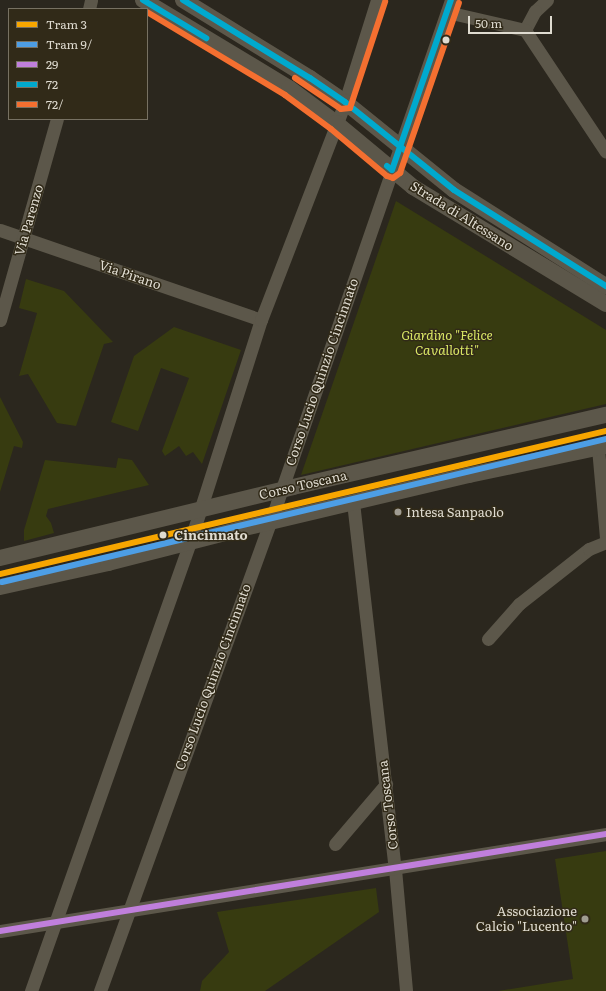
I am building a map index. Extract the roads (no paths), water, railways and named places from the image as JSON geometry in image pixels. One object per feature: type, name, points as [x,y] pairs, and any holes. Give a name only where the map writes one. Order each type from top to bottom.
[{"type":"street","name":"Strada di Altessano","points":[[143,0],[289,88],[336,123],[413,187],[606,304]]},
{"type":"street","name":"Strada di Altessano","points":[[183,0],[310,78],[345,102],[400,149],[454,190],[606,286]]},
{"type":"street","points":[[31,991],[190,542],[261,320],[345,102],[377,0]]},
{"type":"street","points":[[525,30],[535,12],[547,0]]},
{"type":"street","points":[[449,6],[525,30],[606,152]]},
{"type":"street","name":"Corso Lucio Quinzio Cincinnato","points":[[100,991],[270,522],[449,6]]},
{"type":"street","name":"Via Parenzo","points":[[0,320],[57,120]]},
{"type":"street","name":"Via Pirano","points":[[0,230],[261,320]]},
{"type":"street","name":"Corso Toscana","points":[[0,558],[281,490],[606,415]]},
{"type":"street","points":[[0,587],[108,563],[270,522],[469,475],[602,447],[606,537]]},
{"type":"street","name":"Corso Toscana","points":[[353,502],[396,869],[406,991]]},
{"type":"street","points":[[488,639],[519,604],[589,549],[606,542]]},
{"type":"street","points":[[335,844],[386,784]]},
{"type":"street","points":[[0,931],[396,869],[606,834]]},
{"type":"tram line","name":"3","points":[[0,574],[606,431]]},
{"type":"tram line","name":"9/","points":[[2,582],[606,439]]},
{"type":"place","name":"Intesa Sanpaolo","points":[[398,512]]},
{"type":"place","name":"Cincinnato","points":[[163,535]]},
{"type":"place","name":"Associazione Calcio \"Lucento\"","points":[[585,919]]},
{"type":"park label","name":"Giardino \"Felice Cavallotti\"","points":[[447,344]]}]
